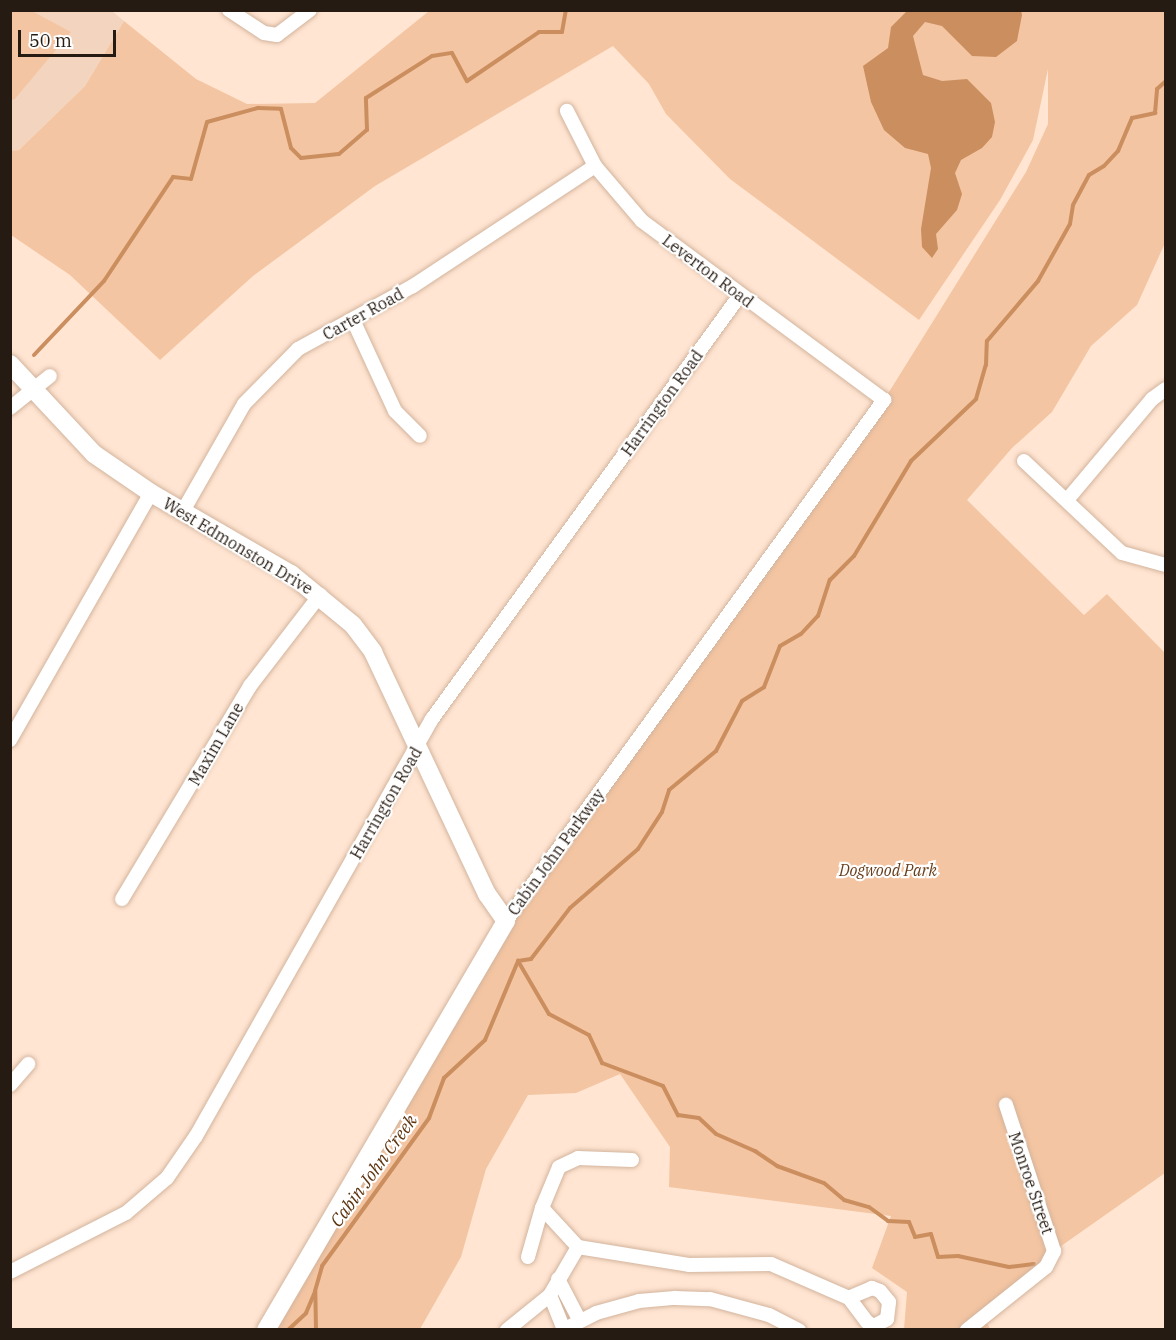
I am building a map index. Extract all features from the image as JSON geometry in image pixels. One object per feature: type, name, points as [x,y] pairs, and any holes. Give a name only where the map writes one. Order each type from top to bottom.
[{"type":"street","points":[[229,10],[264,33],[277,35],[310,10]]},
{"type":"street","name":"Leverton Road","points":[[567,111],[595,166],[642,221],[740,296],[884,400]]},
{"type":"street","name":"Carter Road","points":[[183,511],[258,386],[298,349],[413,286],[595,166]]},
{"type":"street","name":"Harrington Road","points":[[10,1272],[126,1213],[167,1178],[202,1125],[419,746],[432,719],[740,296]]},
{"type":"street","points":[[353,320],[395,411],[420,436]]},
{"type":"street","name":"West Edmonston Drive","points":[[10,364],[32,390],[94,453],[151,493],[291,574],[320,595],[353,625],[373,652],[487,894],[506,921]]},
{"type":"street","points":[[10,408],[50,376]]},
{"type":"street","points":[[1067,500],[1152,399],[1166,389]]},
{"type":"street","name":"Cabin John Parkway","points":[[266,1329],[506,921],[884,400]]},
{"type":"street","points":[[1024,461],[1122,553],[1166,565]]},
{"type":"street","points":[[10,740],[151,493]]},
{"type":"street","name":"Maxim Lane","points":[[122,899],[250,686],[320,595]]},
{"type":"street","points":[[10,1085],[28,1064]]},
{"type":"street","name":"Monroe Street","points":[[967,1329],[1046,1267],[1054,1251],[1005,1105]]},
{"type":"street","points":[[528,1257],[542,1208],[559,1167],[566,1161],[578,1158],[632,1160]]},
{"type":"street","points":[[542,1208],[578,1248],[689,1265],[758,1262],[849,1298]]},
{"type":"street","points":[[507,1329],[550,1295],[578,1248]]},
{"type":"street","points":[[558,1279],[580,1321]]},
{"type":"street","points":[[550,1295],[564,1329],[580,1321],[639,1301],[711,1299],[769,1315],[798,1329]]},
{"type":"shaded area","points":[[908,10],[1021,10],[1022,15],[1017,41],[996,57],[972,56],[942,26],[925,22],[913,36],[923,75],[942,81],[967,79],[991,103],[995,122],[992,137],[982,148],[961,160],[955,173],[962,194],[957,210],[936,234],[938,249],[932,258],[922,247],[921,229],[931,168],[928,154],[905,148],[884,130],[871,102],[863,66],[888,48],[891,27]]},
{"type":"shaded area","points":[[10,11],[112,11],[124,21],[85,86],[19,150],[11,151]]},
{"type":"green space","points":[[11,10],[32,11],[71,32],[14,100],[10,98]]},
{"type":"green space","name":"Dogwood Park","points":[[429,11],[1165,11],[1165,243],[1137,305],[1091,346],[1052,412],[1012,448],[967,500],[1084,615],[1107,594],[1165,653],[1165,1173],[1054,1251],[984,1317],[990,1329],[904,1329],[907,1292],[872,1268],[891,1216],[669,1187],[670,1147],[620,1074],[576,1093],[528,1095],[486,1169],[461,1257],[420,1329],[266,1329],[466,984],[884,400],[1026,172],[1048,124],[1048,69],[1033,140],[1000,200],[919,320],[730,179],[666,114],[649,84],[613,46],[375,186],[253,276],[160,360],[70,275],[11,235],[10,151],[19,150],[85,86],[124,21],[196,79],[247,104],[315,103]]},
{"type":"waterway","points":[[34,355],[104,281],[173,177],[191,179],[207,122],[258,108],[281,109],[291,148],[301,158],[339,154],[367,130],[366,98],[432,56],[452,53],[467,81],[539,32],[562,32],[566,10]]},
{"type":"waterway","name":"Cabin John Creek","points":[[316,1330],[315,1291],[322,1266],[429,1118],[444,1078],[485,1040],[518,961],[531,959],[570,908],[638,849],[662,812],[669,790],[716,751],[742,701],[764,687],[780,646],[801,634],[818,616],[830,580],[854,556],[911,461],[976,399],[986,365],[987,341],[1038,281],[1070,224],[1073,205],[1089,175],[1104,166],[1118,151],[1132,118],[1155,113],[1157,89],[1166,81]]},
{"type":"waterway","points":[[518,961],[549,1014],[589,1035],[602,1063],[663,1086],[678,1115],[699,1118],[716,1134],[755,1151],[777,1166],[824,1183],[844,1200],[869,1207],[888,1221],[909,1222],[915,1237],[931,1234],[938,1257],[958,1256],[1009,1267],[1034,1264]]},
{"type":"waterway","points":[[288,1330],[306,1313],[315,1292]]}]
